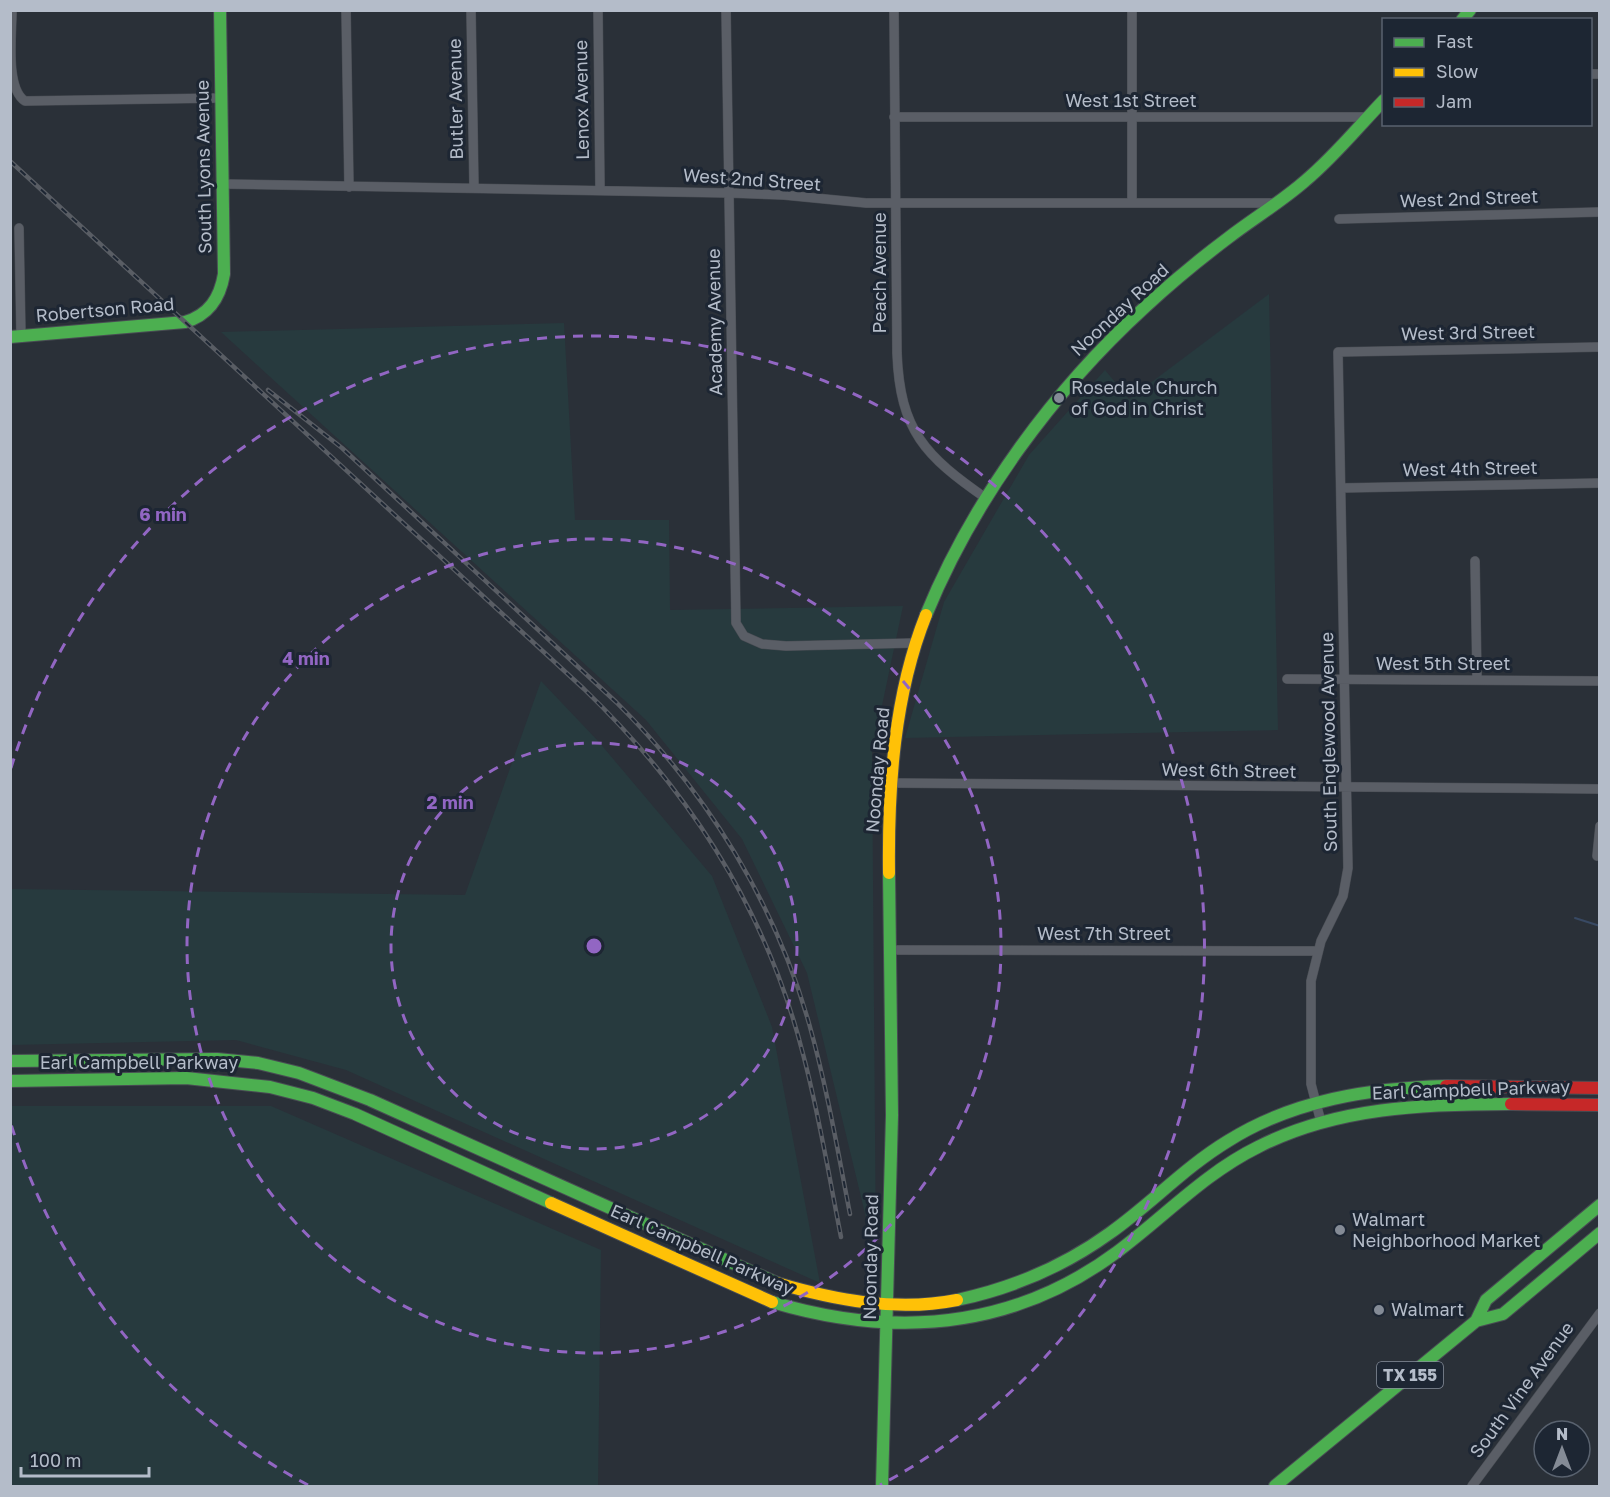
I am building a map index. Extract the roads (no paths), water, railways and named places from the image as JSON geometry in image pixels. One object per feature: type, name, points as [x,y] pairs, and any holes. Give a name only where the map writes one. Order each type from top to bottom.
[{"type":"main road","name":"South Lyons Avenue","points":[[202,315],[216,302],[223,282],[220,10]]},
{"type":"main road","name":"Noonday Road","points":[[882,1486],[888,1306],[892,1039],[889,849],[895,739],[915,642],[946,566],[987,499],[1046,411],[1112,337],[1229,237],[1280,203],[1321,167],[1382,101]]},
{"type":"main road","name":"Robertson Road","points":[[16,336],[185,322],[202,315]]},
{"type":"main road","name":"Earl Campbell Parkway","points":[[10,1061],[218,1059],[279,1068],[344,1088],[770,1281],[824,1297],[888,1306],[960,1300],[1012,1287],[1071,1260],[1120,1225],[1205,1155],[1260,1124],[1315,1103],[1367,1091],[1415,1087],[1599,1088]]},
{"type":"main road","points":[[216,1078],[218,1059]]},
{"type":"main road","name":"Earl Campbell Parkway","points":[[10,1081],[216,1078],[278,1087],[332,1104],[763,1299],[826,1318],[887,1326],[955,1321],[1010,1307],[1080,1277],[1133,1240],[1189,1190],[1227,1164],[1272,1139],[1321,1122],[1364,1111],[1416,1107],[1599,1105]]},
{"type":"main road","points":[[1415,1087],[1416,1107]]},
{"type":"main road","points":[[1475,1088],[1475,1106]]},
{"type":"main road","points":[[1497,1088],[1498,1106]]},
{"type":"main road","points":[[1534,1106],[1535,1088]]},
{"type":"main road","name":"TX 155","points":[[1476,1321],[1486,1300],[1599,1205]]},
{"type":"main road","points":[[1120,1225],[1133,1240]]},
{"type":"main road","name":"TX 155","points":[[1275,1486],[1476,1321],[1503,1314],[1599,1233]]},
{"type":"street","points":[[12,10],[14,90],[19,97],[33,103],[221,98]]},
{"type":"street","points":[[346,10],[349,187]]},
{"type":"street","name":"Butler Avenue","points":[[471,10],[474,187]]},
{"type":"street","name":"Lenox Avenue","points":[[598,10],[600,189]]},
{"type":"street","name":"Academy Avenue","points":[[726,10],[734,614],[740,631],[762,644],[786,646],[915,642]]},
{"type":"street","name":"Peach Avenue","points":[[894,10],[898,376],[909,424],[930,453],[948,471],[987,499]]},
{"type":"street","points":[[1132,10],[1132,203]]},
{"type":"street","name":"West 1st Street","points":[[894,117],[1368,117]]},
{"type":"street","name":"West 2nd Street","points":[[223,184],[600,189],[784,195],[831,202],[1280,203]]},
{"type":"street","name":"West 2nd Street","points":[[1339,219],[1599,212]]},
{"type":"street","points":[[16,336],[19,228]]},
{"type":"street","name":"West 3rd Street","points":[[1338,352],[1599,346]]},
{"type":"street","name":"South Englewood Avenue","points":[[1321,1122],[1310,1076],[1311,988],[1318,951],[1346,886],[1347,789],[1338,352]]},
{"type":"street","name":"West 4th Street","points":[[1341,488],[1599,483]]},
{"type":"street","points":[[1475,561],[1477,679]]},
{"type":"street","name":"West 5th Street","points":[[1287,679],[1599,681]]},
{"type":"street","name":"West 6th Street","points":[[893,783],[1347,789],[1599,789]]},
{"type":"street","points":[[1597,856],[1599,826]]},
{"type":"street","name":"West 7th Street","points":[[890,950],[1318,951]]},
{"type":"street","name":"South Vine Avenue","points":[[1472,1486],[1599,1313]]},
{"type":"waterway","points":[[1575,918],[1600,926]]},
{"type":"railway","points":[[10,161],[584,689],[622,728],[690,811],[746,903],[788,1002],[809,1077],[841,1237]]},
{"type":"railway","points":[[268,390],[342,448],[616,702],[680,773],[708,812],[758,894],[796,981],[822,1073],[850,1214]]},
{"type":"place","name":"Rosedale Church of God in Christ","points":[[1059,398]]},
{"type":"place","name":"Walmart Neighborhood Market","points":[[1340,1230]]},
{"type":"place","name":"Walmart","points":[[1379,1310]]}]
